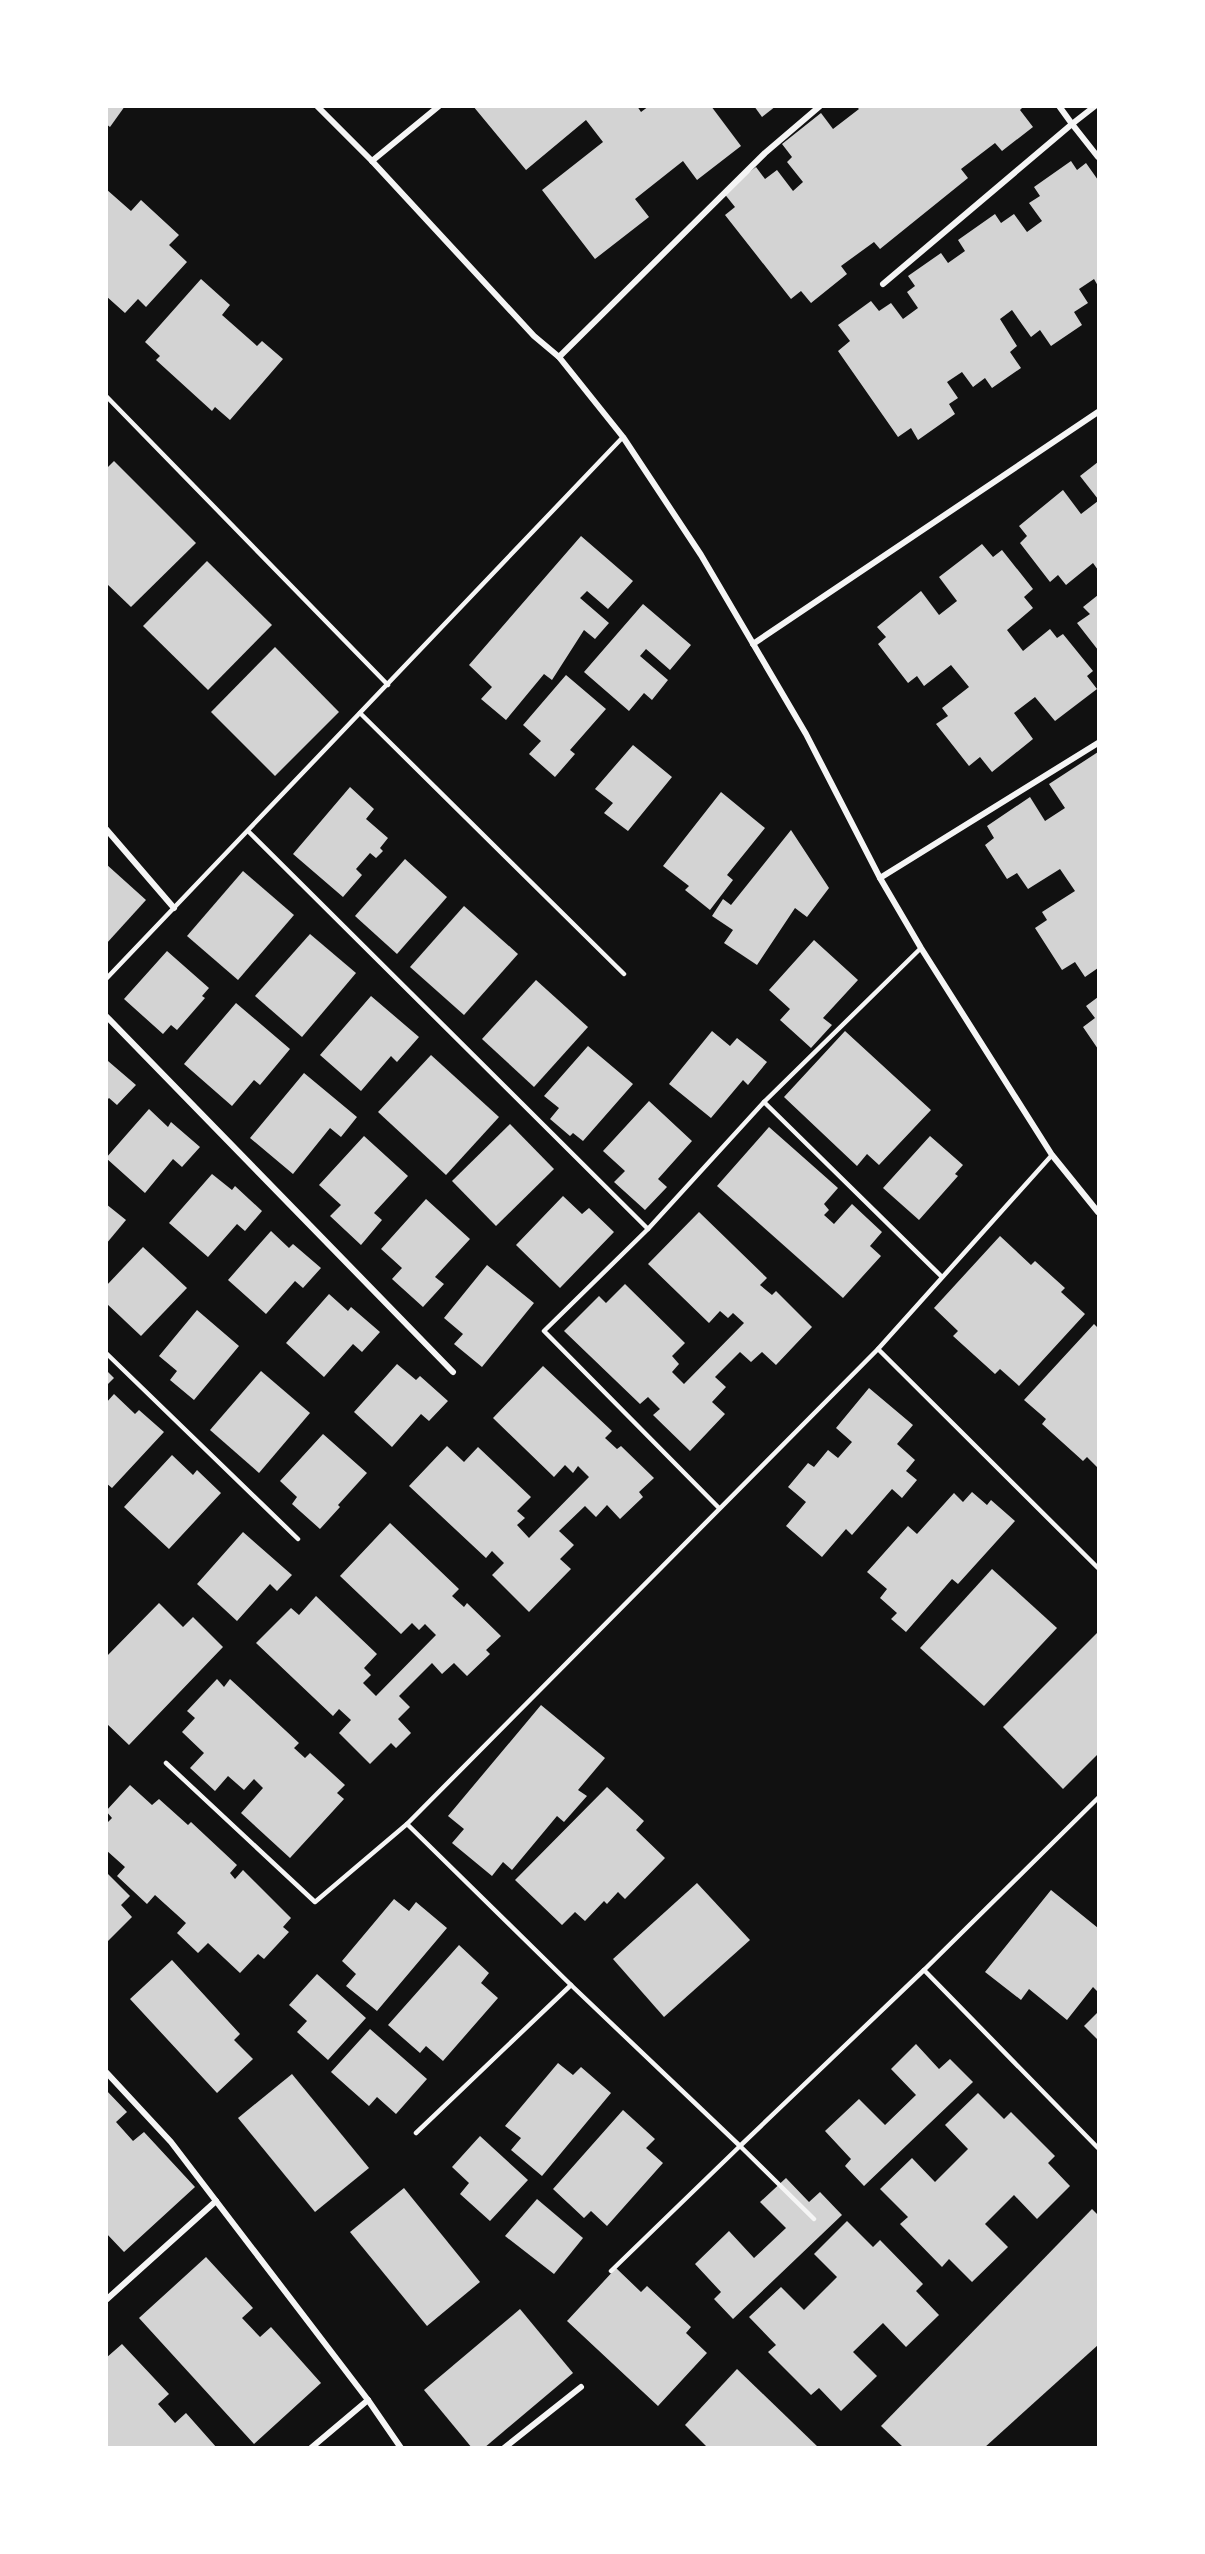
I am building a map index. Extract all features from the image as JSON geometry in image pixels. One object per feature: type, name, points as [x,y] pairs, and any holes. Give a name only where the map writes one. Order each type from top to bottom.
[{"type":"street","points":[[317,106],[372,161],[534,336],[559,357],[624,437],[700,555],[806,734],[880,878],[921,948],[1052,1155],[1098,1212]]},
{"type":"street","points":[[372,161],[439,106]]},
{"type":"street","points":[[559,357],[765,153],[820,106]]},
{"type":"street","points":[[1059,106],[1098,157]]},
{"type":"street","points":[[883,284],[1095,106]]},
{"type":"street","points":[[753,644],[1098,412]]},
{"type":"street","points":[[880,878],[1098,742]]},
{"type":"street","points":[[106,829],[174,908]]},
{"type":"street","points":[[106,1016],[453,1372]]},
{"type":"street","points":[[106,2072],[171,2142],[368,2400],[400,2448]]},
{"type":"street","points":[[106,2300],[216,2201]]},
{"type":"street","points":[[504,2448],[581,2387]]},
{"type":"street","points":[[311,2448],[368,2400]]},
{"type":"lane","points":[[106,396],[388,685]]},
{"type":"lane","points":[[106,979],[624,437]]},
{"type":"lane","points":[[360,713],[624,974]]},
{"type":"lane","points":[[248,831],[648,1229]]},
{"type":"lane","points":[[719,1509],[544,1331],[648,1229],[764,1102],[921,948]]},
{"type":"lane","points":[[764,1102],[942,1277]]},
{"type":"lane","points":[[166,1763],[315,1902],[407,1824],[878,1349],[1052,1155]]},
{"type":"lane","points":[[878,1349],[1098,1568]]},
{"type":"lane","points":[[106,1353],[298,1539]]},
{"type":"lane","points":[[611,2271],[924,1970],[1098,1798]]},
{"type":"lane","points":[[407,1824],[814,2219]]},
{"type":"lane","points":[[924,1970],[1098,2148]]},
{"type":"lane","points":[[416,2133],[571,1985]]},
{"type":"building","points":[[106,106],[125,106],[110,127],[106,124]]},
{"type":"building","points":[[473,106],[637,106],[641,112],[649,106],[711,106],[741,146],[697,180],[683,161],[635,199],[649,217],[595,259],[542,190],[603,142],[586,120],[526,170]]},
{"type":"building","points":[[754,106],[776,106],[762,117]]},
{"type":"building","points":[[856,106],[1024,106],[1020,110],[1033,127],[1002,151],[995,143],[961,169],[968,178],[880,249],[874,242],[841,266],[847,274],[811,303],[801,291],[791,299],[725,215],[735,207],[723,192],[756,167],[765,179],[777,170],[793,191],[803,182],[787,162],[792,157],[782,144],[821,113],[833,129],[859,109]]},
{"type":"building","points":[[1071,161],[1077,170],[1086,163],[1098,180],[1098,286],[1094,279],[1079,289],[1088,303],[1074,312],[1082,325],[1051,346],[1040,330],[1031,337],[1012,310],[1000,319],[1017,346],[1010,352],[1021,368],[992,388],[985,378],[973,387],[962,372],[947,382],[958,398],[949,404],[955,414],[918,440],[911,428],[898,437],[838,351],[850,341],[838,325],[871,301],[879,311],[891,303],[903,319],[918,308],[907,292],[915,286],[908,276],[941,253],[948,263],[965,251],[958,240],[995,214],[1001,223],[1014,214],[1027,232],[1042,221],[1029,203],[1040,196],[1034,187]]},
{"type":"building","points":[[106,189],[131,211],[141,200],[179,235],[169,245],[187,262],[146,307],[138,299],[125,313],[106,296]]},
{"type":"building","points":[[201,279],[230,305],[222,315],[257,346],[262,341],[283,359],[230,420],[215,407],[212,411],[156,360],[160,356],[145,342]]},
{"type":"building","points":[[114,461],[196,543],[131,607],[106,583],[106,469]]},
{"type":"building","points":[[1098,462],[1098,499],[1080,476]]},
{"type":"building","points":[[1063,490],[1081,514],[1098,501],[1098,570],[1093,563],[1066,585],[1058,575],[1050,582],[1020,543],[1027,536],[1019,526]]},
{"type":"building","points":[[581,536],[633,581],[608,609],[587,591],[580,598],[609,623],[595,639],[584,630],[552,680],[544,674],[506,720],[481,699],[492,687],[469,665]]},
{"type":"building","points":[[982,544],[993,557],[1002,550],[1033,589],[1024,597],[1033,608],[1007,630],[1023,651],[1050,629],[1057,638],[1063,634],[1093,671],[1087,676],[1097,689],[1055,721],[1035,697],[1014,713],[1033,739],[992,772],[980,757],[969,766],[936,724],[948,716],[942,708],[969,687],[951,665],[924,686],[917,676],[908,683],[878,644],[886,637],[877,627],[921,591],[939,615],[957,601],[939,577]]},
{"type":"building","points":[[207,561],[272,625],[208,690],[143,626]]},
{"type":"building","points":[[1098,595],[1098,650],[1077,623],[1090,614],[1083,607]]},
{"type":"building","points":[[643,604],[691,645],[670,670],[646,649],[640,656],[668,680],[652,700],[644,693],[629,711],[584,672]]},
{"type":"building","points":[[275,647],[339,712],[275,776],[211,712]]},
{"type":"building","points":[[566,675],[606,709],[570,750],[575,754],[555,777],[529,754],[541,741],[523,725]]},
{"type":"building","points":[[633,745],[672,777],[628,831],[604,813],[613,803],[595,789]]},
{"type":"building","points":[[1098,752],[1098,968],[1085,977],[1075,962],[1062,970],[1035,928],[1047,920],[1042,912],[1075,891],[1060,869],[1028,889],[1017,873],[1007,879],[985,845],[994,838],[987,826],[1030,797],[1045,821],[1065,808],[1049,784]]},
{"type":"building","points":[[350,787],[374,809],[366,819],[388,838],[380,848],[383,851],[376,858],[370,853],[356,869],[362,875],[343,897],[293,854]]},
{"type":"building","points":[[721,792],[765,828],[727,875],[733,880],[710,910],[685,890],[689,886],[663,866]]},
{"type":"building","points":[[791,830],[829,888],[807,917],[795,908],[757,965],[724,943],[733,930],[712,916],[723,899],[731,905]]},
{"type":"building","points":[[405,859],[447,897],[397,954],[355,916]]},
{"type":"building","points":[[106,864],[146,900],[106,944]]},
{"type":"building","points":[[243,871],[294,915],[238,980],[187,936]]},
{"type":"building","points":[[464,906],[518,954],[464,1015],[410,967]]},
{"type":"building","points":[[310,934],[356,973],[302,1037],[255,996]]},
{"type":"building","points":[[814,940],[858,980],[823,1018],[832,1025],[811,1048],[780,1020],[790,1009],[769,990]]},
{"type":"building","points":[[167,951],[209,988],[202,996],[205,998],[177,1030],[171,1025],[163,1034],[124,999]]},
{"type":"building","points":[[536,980],[588,1027],[534,1087],[482,1039]]},
{"type":"building","points":[[371,996],[419,1037],[397,1062],[391,1056],[361,1091],[320,1055]]},
{"type":"building","points":[[1098,997],[1098,1049],[1083,1027],[1095,1018],[1086,1006]]},
{"type":"building","points":[[236,1003],[290,1049],[260,1085],[254,1080],[232,1106],[184,1064]]},
{"type":"building","points":[[712,1031],[730,1046],[737,1038],[767,1062],[748,1085],[743,1080],[711,1118],[669,1084]]},
{"type":"building","points":[[845,1031],[931,1110],[879,1165],[867,1154],[857,1166],[784,1097]]},
{"type":"building","points":[[588,1046],[633,1084],[583,1141],[573,1133],[570,1136],[550,1119],[559,1108],[544,1096]]},
{"type":"building","points":[[431,1055],[499,1117],[446,1175],[378,1112]]},
{"type":"building","points":[[108,1061],[136,1085],[117,1105],[109,1098],[106,1101]]},
{"type":"building","points":[[304,1073],[357,1117],[341,1137],[330,1128],[293,1174],[250,1138]]},
{"type":"building","points":[[649,1101],[692,1141],[658,1179],[667,1187],[645,1210],[614,1182],[625,1171],[603,1151]]},
{"type":"building","points":[[149,1109],[168,1127],[171,1122],[200,1147],[182,1167],[173,1159],[145,1193],[106,1158]]},
{"type":"building","points":[[510,1124],[554,1169],[496,1226],[452,1181]]},
{"type":"building","points":[[769,1127],[838,1188],[824,1204],[829,1210],[824,1215],[834,1224],[852,1204],[882,1232],[870,1246],[881,1256],[843,1298],[717,1186]]},
{"type":"building","points":[[364,1136],[408,1176],[374,1213],[382,1220],[361,1245],[330,1216],[341,1205],[319,1185]]},
{"type":"building","points":[[930,1136],[963,1165],[955,1174],[958,1176],[919,1220],[883,1188]]},
{"type":"building","points":[[212,1174],[232,1190],[235,1186],[262,1211],[245,1231],[237,1224],[208,1257],[169,1223]]},
{"type":"building","points":[[563,1196],[582,1214],[589,1208],[614,1232],[560,1288],[516,1245]]},
{"type":"building","points":[[426,1199],[470,1239],[435,1277],[444,1284],[423,1307],[392,1279],[402,1268],[381,1249]]},
{"type":"building","points":[[106,1204],[126,1220],[106,1244]]},
{"type":"building","points":[[699,1212],[767,1278],[760,1285],[772,1295],[776,1291],[812,1327],[776,1365],[762,1352],[751,1362],[740,1352],[715,1377],[726,1387],[712,1402],[725,1414],[690,1451],[653,1415],[660,1409],[648,1397],[640,1404],[564,1331],[599,1296],[606,1303],[625,1284],[685,1343],[672,1356],[679,1364],[672,1372],[684,1384],[744,1323],[733,1313],[728,1318],[720,1311],[709,1323],[648,1264]]},
{"type":"building","points":[[271,1231],[289,1248],[293,1244],[321,1268],[303,1288],[295,1281],[266,1314],[228,1280]]},
{"type":"building","points":[[1000,1236],[1031,1265],[1035,1261],[1065,1288],[1061,1292],[1085,1314],[1019,1386],[1000,1369],[995,1374],[953,1336],[958,1331],[934,1308]]},
{"type":"building","points":[[143,1247],[187,1288],[141,1336],[106,1303],[106,1286]]},
{"type":"building","points":[[487,1265],[534,1303],[482,1367],[454,1344],[463,1334],[444,1318]]},
{"type":"building","points":[[329,1294],[348,1311],[351,1307],[380,1332],[362,1352],[353,1344],[324,1377],[286,1343]]},
{"type":"building","points":[[197,1310],[239,1346],[194,1400],[170,1380],[177,1371],[159,1356]]},
{"type":"building","points":[[1094,1324],[1098,1328],[1098,1468],[1087,1457],[1083,1461],[1042,1424],[1046,1419],[1024,1400]]},
{"type":"building","points":[[397,1364],[416,1380],[420,1376],[448,1401],[429,1421],[421,1414],[392,1447],[354,1412]]},
{"type":"building","points":[[543,1366],[612,1431],[605,1438],[617,1449],[621,1446],[654,1478],[639,1492],[643,1497],[620,1519],[607,1505],[596,1517],[585,1506],[559,1531],[574,1545],[560,1559],[571,1569],[529,1612],[492,1575],[504,1563],[492,1551],[486,1558],[409,1486],[447,1446],[464,1462],[478,1447],[531,1497],[517,1511],[525,1518],[517,1525],[529,1538],[589,1477],[578,1466],[573,1473],[565,1465],[554,1477],[493,1418]]},
{"type":"building","points":[[106,1370],[114,1378],[106,1386]]},
{"type":"building","points":[[261,1371],[310,1413],[259,1473],[210,1430]]},
{"type":"building","points":[[869,1388],[913,1425],[897,1444],[915,1460],[906,1471],[917,1480],[902,1498],[892,1489],[852,1535],[846,1529],[822,1557],[786,1526],[806,1502],[788,1487],[808,1463],[814,1467],[828,1450],[838,1458],[852,1442],[836,1428]]},
{"type":"building","points":[[114,1394],[135,1414],[139,1410],[164,1432],[112,1488],[106,1483],[106,1403]]},
{"type":"building","points":[[323,1434],[367,1473],[320,1529],[292,1504],[297,1497],[280,1481]]},
{"type":"building","points":[[172,1455],[193,1475],[197,1470],[221,1493],[169,1549],[124,1507]]},
{"type":"building","points":[[972,1492],[987,1505],[991,1500],[1015,1521],[958,1584],[952,1579],[906,1632],[891,1619],[897,1613],[880,1598],[887,1589],[867,1572],[908,1526],[917,1534],[954,1493],[963,1502]]},
{"type":"building","points":[[390,1523],[459,1589],[452,1596],[464,1607],[467,1603],[501,1636],[486,1650],[490,1654],[467,1676],[454,1663],[442,1674],[432,1663],[399,1696],[410,1707],[398,1719],[411,1733],[396,1748],[391,1743],[370,1764],[339,1733],[351,1720],[339,1709],[333,1716],[256,1643],[291,1608],[299,1615],[316,1596],[377,1654],[364,1668],[371,1675],[363,1683],[376,1696],[436,1635],[425,1624],[419,1630],[412,1623],[401,1634],[340,1576]]},
{"type":"building","points":[[243,1532],[292,1575],[277,1591],[270,1584],[237,1621],[197,1584]]},
{"type":"building","points":[[992,1569],[1057,1628],[984,1706],[920,1648]]},
{"type":"building","points":[[159,1603],[183,1627],[193,1617],[223,1647],[129,1745],[106,1723],[106,1657]]},
{"type":"building","points":[[1098,1632],[1098,1754],[1063,1789],[1003,1727]]},
{"type":"building","points":[[217,1679],[224,1687],[230,1679],[299,1743],[294,1748],[305,1758],[310,1753],[345,1785],[337,1793],[344,1799],[290,1858],[241,1813],[263,1788],[254,1779],[244,1790],[228,1776],[215,1791],[190,1768],[204,1753],[182,1732],[195,1718],[187,1711]]},
{"type":"building","points":[[541,1705],[605,1758],[578,1790],[587,1796],[564,1822],[557,1816],[512,1870],[503,1862],[492,1876],[452,1843],[464,1829],[448,1816]]},
{"type":"building","points":[[130,1785],[152,1805],[159,1799],[188,1825],[191,1822],[237,1865],[230,1873],[235,1879],[243,1870],[291,1918],[283,1927],[289,1932],[264,1959],[258,1954],[240,1973],[208,1943],[198,1953],[177,1933],[186,1923],[155,1895],[147,1904],[117,1876],[125,1867],[106,1850],[106,1824],[112,1818],[106,1811]]},
{"type":"building","points":[[607,1787],[644,1821],[636,1830],[665,1858],[625,1899],[618,1892],[607,1904],[604,1901],[585,1921],[575,1912],[562,1925],[515,1880]]},
{"type":"building","points":[[106,1872],[130,1896],[121,1905],[132,1917],[106,1943]]},
{"type":"building","points":[[697,1883],[750,1940],[664,2017],[613,1959]]},
{"type":"building","points":[[1051,1890],[1098,1928],[1098,1992],[1093,1987],[1067,2020],[1029,1989],[1021,2000],[985,1972]]},
{"type":"building","points":[[394,1899],[409,1911],[416,1902],[447,1928],[377,2011],[346,1986],[356,1974],[342,1961]]},
{"type":"building","points":[[459,1945],[489,1973],[481,1983],[498,1998],[443,2061],[426,2046],[420,2053],[388,2025]]},
{"type":"building","points":[[172,1960],[240,2034],[234,2040],[253,2059],[217,2093],[130,1999]]},
{"type":"building","points":[[317,1974],[366,2018],[328,2060],[297,2032],[307,2021],[289,2005]]},
{"type":"building","points":[[1098,2012],[1098,2040],[1084,2026]]},
{"type":"building","points":[[370,2029],[427,2079],[396,2114],[377,2097],[369,2106],[331,2072]]},
{"type":"building","points":[[916,2044],[939,2069],[950,2059],[973,2082],[864,2186],[845,2166],[851,2159],[825,2131],[859,2099],[885,2125],[916,2095],[891,2069]]},
{"type":"building","points":[[558,2063],[573,2075],[581,2067],[611,2093],[542,2176],[511,2150],[521,2138],[505,2126]]},
{"type":"building","points":[[292,2074],[369,2168],[315,2212],[238,2118]]},
{"type":"building","points":[[106,2090],[127,2112],[116,2122],[133,2141],[144,2132],[195,2187],[124,2252],[106,2233]]},
{"type":"building","points":[[978,2093],[1004,2119],[1011,2112],[1055,2156],[1048,2163],[1070,2186],[1037,2219],[1014,2195],[985,2224],[1008,2247],[972,2282],[949,2259],[942,2267],[900,2224],[908,2217],[880,2189],[912,2158],[935,2182],[968,2149],[945,2125]]},
{"type":"building","points":[[623,2110],[655,2139],[646,2148],[663,2163],[607,2226],[591,2211],[584,2218],[553,2189]]},
{"type":"building","points":[[480,2136],[528,2180],[490,2221],[460,2194],[469,2183],[452,2167]]},
{"type":"building","points":[[786,2178],[809,2202],[820,2192],[842,2215],[733,2319],[714,2299],[721,2292],[695,2264],[729,2231],[754,2258],[786,2228],[760,2202]]},
{"type":"building","points":[[404,2188],[480,2282],[427,2326],[350,2232]]},
{"type":"building","points":[[537,2199],[583,2238],[554,2274],[505,2236]]},
{"type":"building","points":[[1092,2209],[1098,2215],[1098,2345],[984,2448],[904,2448],[881,2426]]},
{"type":"building","points":[[847,2221],[873,2247],[880,2240],[923,2284],[916,2291],[939,2315],[906,2347],[883,2323],[853,2352],[877,2376],[841,2411],[819,2388],[811,2395],[768,2352],[776,2345],[749,2317],[781,2287],[804,2310],[837,2277],[814,2254]]},
{"type":"building","points":[[206,2257],[253,2308],[242,2318],[260,2337],[271,2327],[321,2383],[254,2444],[139,2318]]},
{"type":"building","points":[[616,2268],[641,2292],[647,2286],[691,2327],[686,2333],[707,2353],[658,2406],[567,2321]]},
{"type":"building","points":[[520,2309],[573,2373],[484,2448],[472,2448],[424,2390]]},
{"type":"building","points":[[122,2344],[169,2394],[158,2404],[175,2423],[186,2413],[217,2448],[106,2448],[106,2358]]},
{"type":"building","points":[[737,2369],[819,2448],[708,2448],[685,2425]]}]
